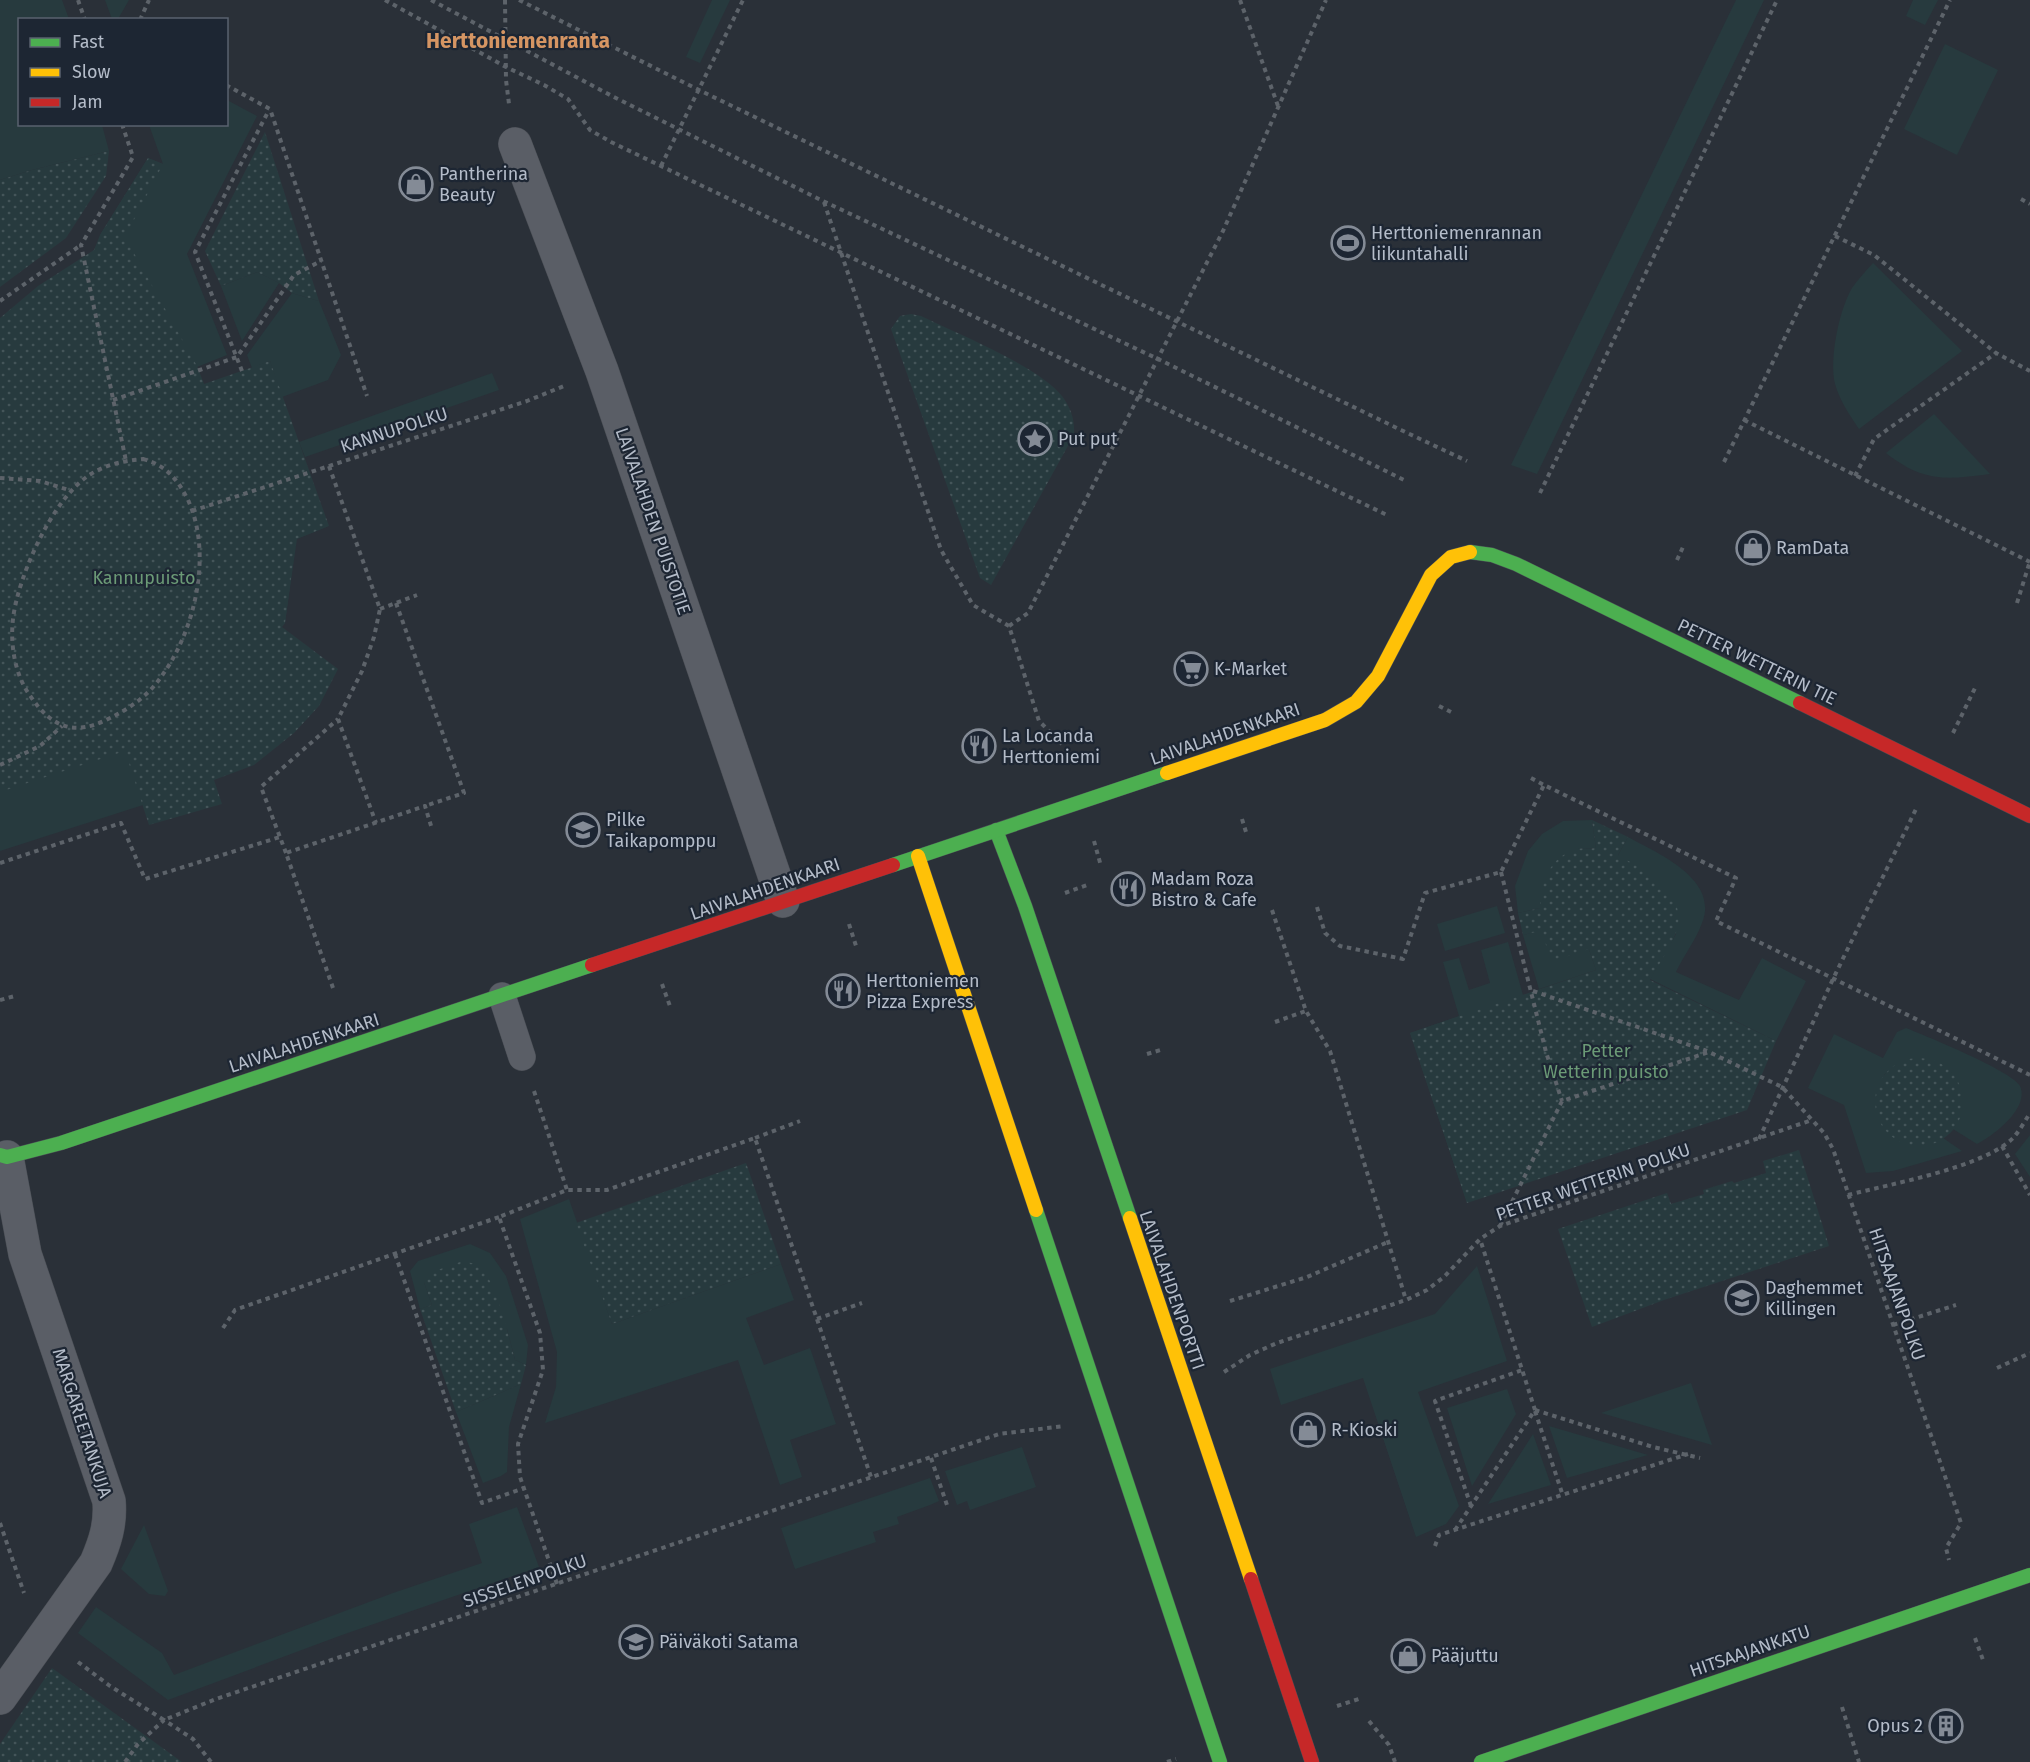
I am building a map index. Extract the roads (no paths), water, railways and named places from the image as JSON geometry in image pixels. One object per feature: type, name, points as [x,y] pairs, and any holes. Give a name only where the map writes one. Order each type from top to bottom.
[{"type":"street","name":"LAIVALAHDEN PUISTOTIE","points":[[515,144],[602,371],[783,901]]},
{"type":"street","name":"PETTER WETTERIN TIE","points":[[1464,551],[1478,550],[1515,564],[2030,816]]},
{"type":"street","name":"LAIVALAHDENKAARI","points":[[3,1156],[61,1143],[1324,720],[1356,702],[1378,676],[1431,575],[1439,565],[1464,551]]},
{"type":"street","name":"LAIVALAHDENPORTTI","points":[[996,830],[1025,906],[1312,1762]]},
{"type":"street","points":[[918,856],[1220,1762]]},
{"type":"street","name":"MARGAREETANKUJA","points":[[0,1698],[96,1563],[106,1540],[110,1518],[109,1501],[25,1254],[3,1156]]},
{"type":"street","name":"HITSAAJANKATU","points":[[1481,1762],[2030,1575]]},
{"type":"lane","points":[[502,996],[522,1057]]},
{"type":"place","name":"Pantherina Beauty","points":[[416,184]]},
{"type":"place","name":"Herttoniemenrannan liikuntahalli","points":[[1348,243]]},
{"type":"place","name":"Put put","points":[[1035,439]]},
{"type":"place","name":"RamData","points":[[1753,548]]},
{"type":"place","name":"K-Market","points":[[1191,669]]},
{"type":"place","name":"La Locanda Herttoniemi","points":[[979,746]]},
{"type":"place","name":"Pilke Taikapomppu","points":[[583,830]]},
{"type":"place","name":"Madam Roza Bistro & Cafe","points":[[1128,889]]},
{"type":"place","name":"Herttoniemen Pizza Express","points":[[843,991]]},
{"type":"place","name":"Daghemmet Killingen","points":[[1742,1298]]},
{"type":"place","name":"R-Kioski","points":[[1308,1430]]},
{"type":"place","name":"Päiväkoti Satama","points":[[636,1642]]},
{"type":"place","name":"Pääjuttu","points":[[1408,1656]]},
{"type":"place","name":"Opus 2","points":[[1946,1726]]},
{"type":"district","name":"Herttoniemenranta","points":[[518,41]]},
{"type":"park label","name":"Kannupuisto","points":[[144,578]]},
{"type":"park label","name":"Petter Wetterin puisto","points":[[1606,1061]]}]
